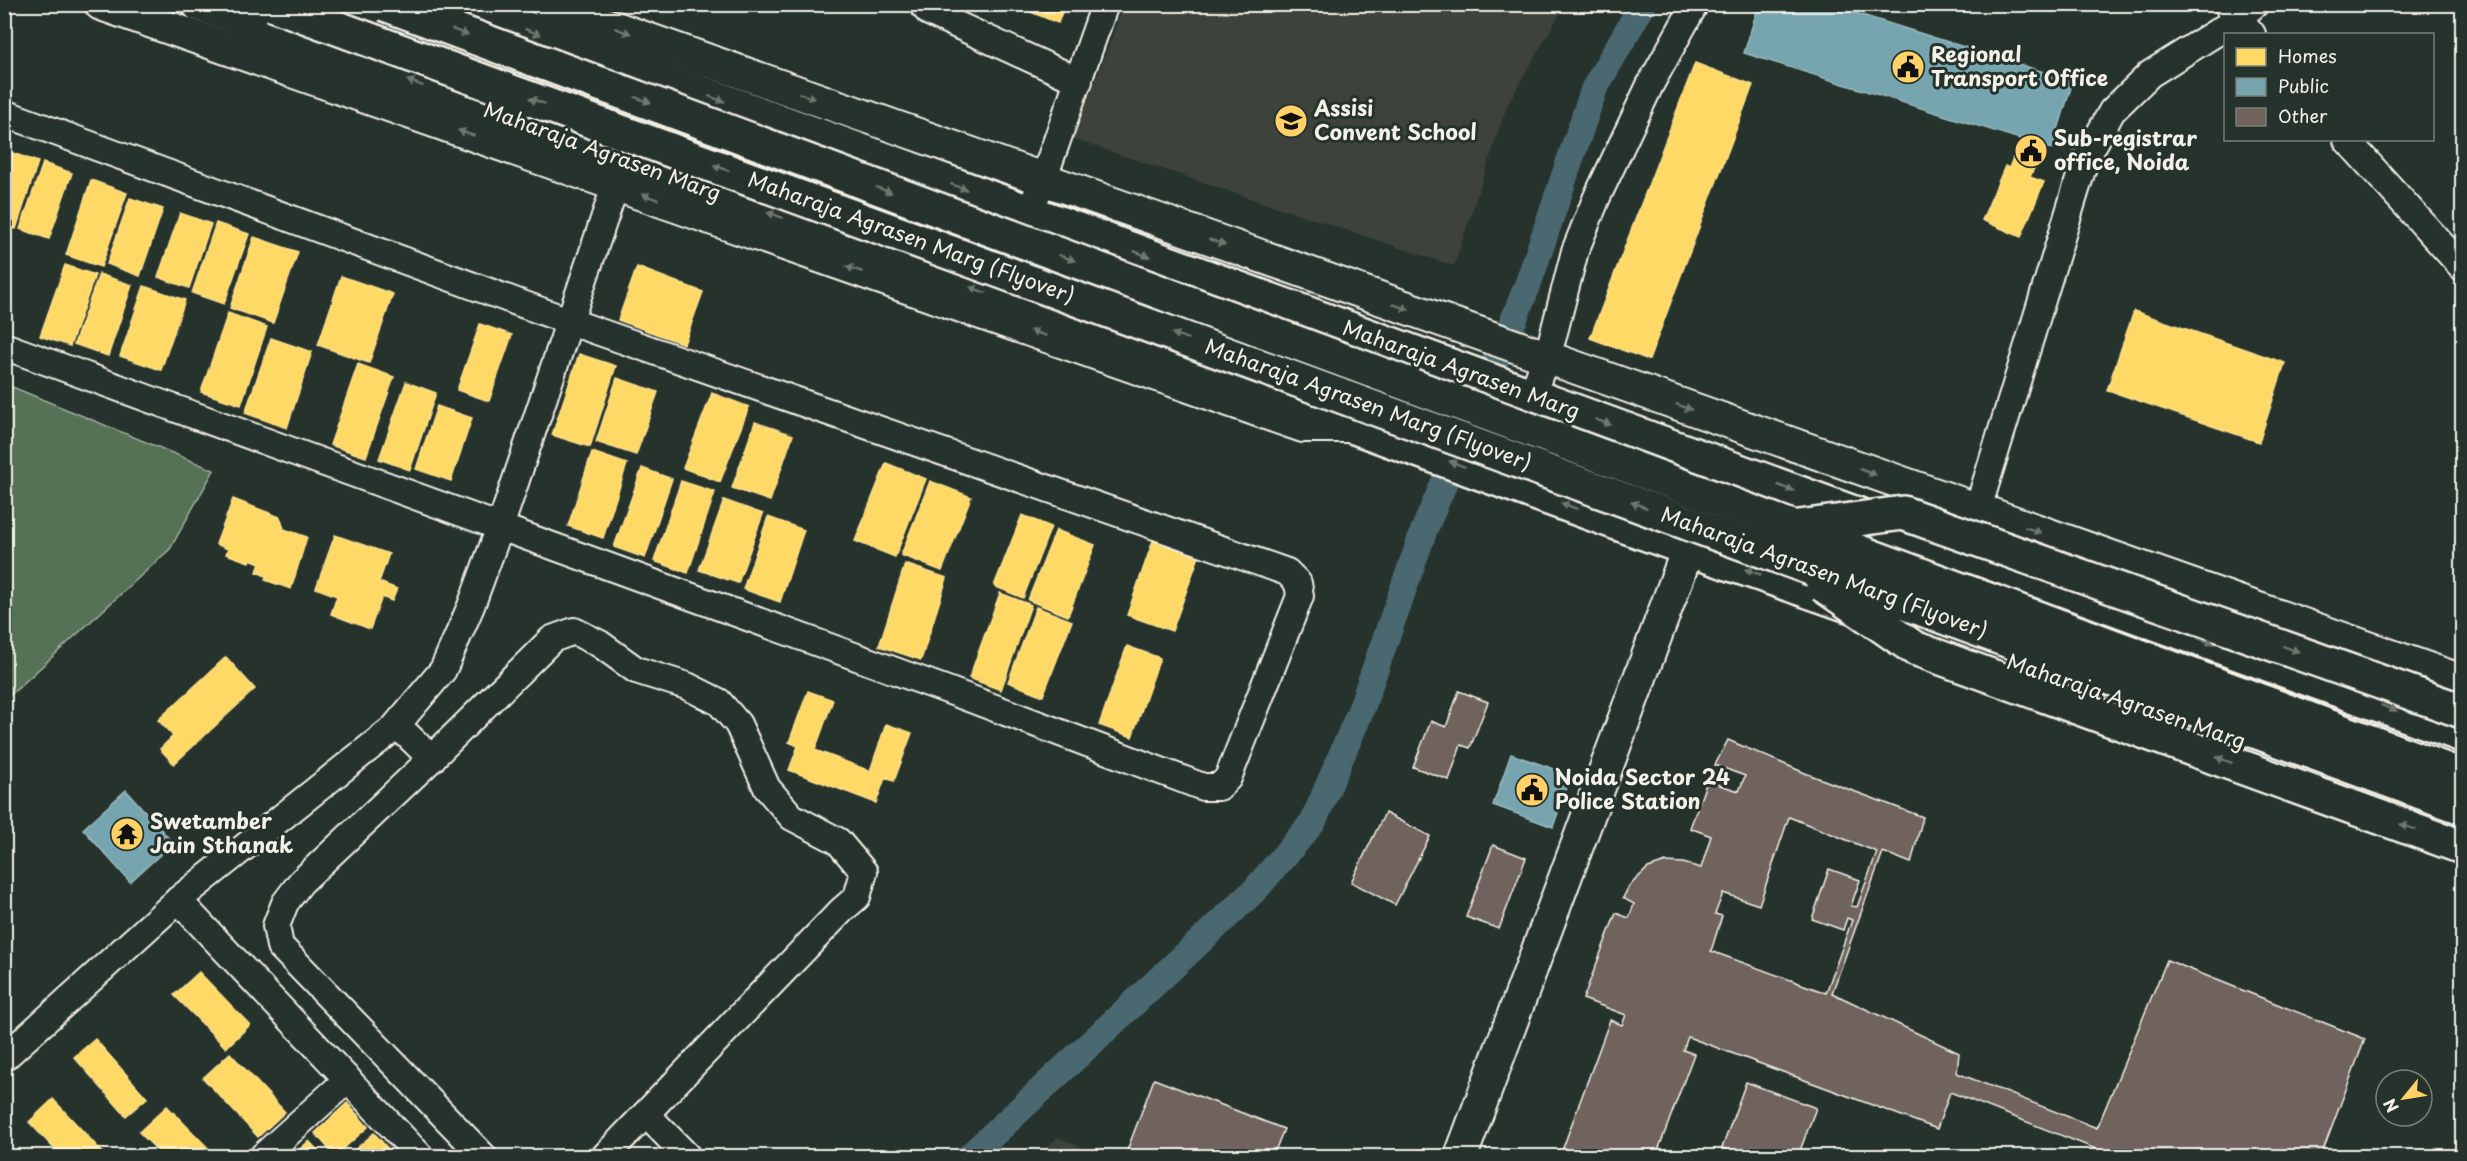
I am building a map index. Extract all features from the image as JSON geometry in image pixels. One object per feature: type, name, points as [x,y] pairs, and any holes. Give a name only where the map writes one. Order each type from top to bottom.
[{"type":"main road","name":"Maharaja Agrasen Marg","points":[[200,4],[620,173],[822,233],[1688,549],[2463,819]]},
{"type":"main road","name":"Maharaja Agrasen Marg (Flyover)","points":[[272,4],[2463,807]]},
{"type":"main road","name":"Maharaja Agrasen Marg (Flyover)","points":[[385,4],[2463,776]]},
{"type":"main road","name":"Maharaja Agrasen Marg","points":[[459,4],[2463,735]]},
{"type":"main road","points":[[822,233],[852,148]]},
{"type":"main road","points":[[1794,528],[1902,513],[2463,711]]},
{"type":"main road","points":[[1784,558],[1914,648],[2463,847]]},
{"type":"street","points":[[101,4],[620,173],[1303,426],[1353,426]]},
{"type":"street","points":[[548,4],[2463,681]]},
{"type":"street","points":[[922,4],[929,12],[1079,81]]},
{"type":"street","points":[[1029,213],[1043,180],[1105,4]]},
{"type":"street","points":[[1530,395],[1546,358],[1575,251],[1593,208],[1650,85],[1695,4]]},
{"type":"street","points":[[1964,553],[2085,160],[2112,111],[2150,74],[2243,16]]},
{"type":"street","points":[[4,113],[571,322],[1287,572],[1298,583],[1300,596],[1228,778],[1219,787],[1203,787],[939,687],[4,346]]},
{"type":"street","points":[[2348,141],[2463,267]]},
{"type":"street","points":[[4,1058],[178,900],[397,725],[443,670],[471,606],[500,527],[620,173]]},
{"type":"street","points":[[1461,1156],[1688,549]]},
{"type":"street","points":[[483,1156],[279,946],[276,926],[285,903],[301,882],[432,759],[552,639],[573,631],[600,644],[636,670],[687,686],[719,702],[738,724],[767,788],[792,818],[838,842],[864,872],[857,897],[605,1156]]},
{"type":"street","points":[[397,725],[432,759]]},
{"type":"street","points":[[178,900],[420,1156]]},
{"type":"street","points":[[263,1156],[348,1079]]},
{"type":"street","points":[[646,1114],[687,1156]]},
{"type":"shaded area","name":"Assisi Convent School","points":[[1124,4],[1565,5],[1508,103],[1454,266],[1073,139]]},
{"type":"shaded area","points":[[1058,1137],[1101,1156],[1037,1156]]},
{"type":"green space","points":[[5,384],[214,470],[170,549],[5,700]]},
{"type":"building: Homes","points":[[1011,4],[1065,4],[1058,23]]},
{"type":"building: Homes","points":[[1695,63],[1753,85],[1649,360],[1590,338]]},
{"type":"building: Homes","points":[[7,151],[38,162],[16,229],[4,225],[4,157]]},
{"type":"building: Homes","points":[[2015,153],[2037,162],[2030,177],[2044,182],[2021,237],[1982,220],[2005,166],[2009,168]]},
{"type":"building: Homes","points":[[43,163],[72,173],[49,239],[20,229]]},
{"type":"building: Homes","points":[[91,180],[127,193],[101,267],[66,255]]},
{"type":"building: Homes","points":[[130,198],[163,209],[140,276],[107,264]]},
{"type":"building: Homes","points":[[180,213],[211,224],[189,288],[158,277]]},
{"type":"building: Homes","points":[[216,223],[249,234],[224,304],[192,293]]},
{"type":"building: Homes","points":[[4,232],[11,234],[4,255]]},
{"type":"building: Homes","points":[[254,237],[298,252],[273,323],[230,308]]},
{"type":"building: Homes","points":[[65,265],[95,275],[70,346],[40,336]]},
{"type":"building: Homes","points":[[637,267],[703,292],[684,344],[618,320]]},
{"type":"building: Homes","points":[[99,274],[132,285],[108,356],[74,344]]},
{"type":"building: Homes","points":[[341,276],[393,294],[369,363],[318,345]]},
{"type":"building: Homes","points":[[144,286],[185,300],[161,370],[120,356]]},
{"type":"building: Homes","points":[[2134,311],[2285,363],[2259,442],[2107,390]]},
{"type":"building: Homes","points":[[228,313],[267,327],[241,405],[201,392]]},
{"type":"building: Homes","points":[[480,324],[512,335],[489,401],[457,390]]},
{"type":"building: Homes","points":[[271,338],[312,352],[287,428],[245,413]]},
{"type":"building: Homes","points":[[579,354],[616,366],[590,447],[552,435]]},
{"type":"building: Homes","points":[[358,364],[394,377],[366,457],[330,445]]},
{"type":"building: Homes","points":[[617,378],[658,392],[636,455],[596,442]]},
{"type":"building: Homes","points":[[406,382],[436,393],[410,470],[379,459]]},
{"type":"building: Homes","points":[[712,393],[749,407],[720,482],[683,468]]},
{"type":"building: Homes","points":[[437,406],[472,418],[451,481],[416,469]]},
{"type":"building: Homes","points":[[755,422],[793,435],[770,501],[732,488]]},
{"type":"building: Homes","points":[[592,452],[627,464],[603,538],[568,526]]},
{"type":"building: Homes","points":[[886,463],[926,479],[895,557],[855,541]]},
{"type":"building: Homes","points":[[642,468],[672,479],[645,558],[614,547]]},
{"type":"building: Homes","points":[[681,481],[715,492],[688,573],[654,561]]},
{"type":"building: Homes","points":[[930,481],[971,497],[942,571],[901,555]]},
{"type":"building: Homes","points":[[233,499],[280,517],[284,529],[307,537],[291,589],[265,580],[266,576],[257,572],[260,563],[250,559],[249,562],[226,554],[228,549],[216,544]]},
{"type":"building: Homes","points":[[724,500],[763,514],[738,583],[699,570]]},
{"type":"building: Homes","points":[[1022,515],[1051,527],[1023,598],[994,586]]},
{"type":"building: Homes","points":[[768,517],[804,530],[780,602],[743,589]]},
{"type":"building: Homes","points":[[1056,530],[1095,545],[1068,616],[1028,600]]},
{"type":"building: Homes","points":[[1156,532],[1202,548],[1172,631],[1127,615]]},
{"type":"building: Homes","points":[[335,535],[389,554],[379,582],[397,589],[392,601],[382,597],[370,629],[331,614],[337,596],[316,588]]},
{"type":"building: Homes","points":[[905,564],[947,578],[921,660],[879,646]]},
{"type":"building: Homes","points":[[1000,593],[1031,605],[1001,690],[969,678]]},
{"type":"building: Homes","points":[[1036,607],[1072,621],[1043,696],[1008,682]]},
{"type":"building: Homes","points":[[1127,646],[1160,658],[1132,737],[1099,725]]},
{"type":"building: Homes","points":[[226,657],[255,689],[174,764],[160,749],[173,736],[158,720]]},
{"type":"building: Homes","points":[[808,691],[833,700],[815,750],[870,771],[886,724],[912,733],[894,781],[885,778],[876,803],[789,770],[798,746],[789,742]]},
{"type":"building: Homes","points":[[199,972],[250,1025],[226,1048],[174,995]]},
{"type":"building: Homes","points":[[95,1039],[147,1098],[126,1116],[74,1057]]},
{"type":"building: Homes","points":[[230,1053],[285,1112],[258,1137],[203,1078]]},
{"type":"building: Homes","points":[[53,1099],[106,1156],[61,1156],[29,1122]]},
{"type":"building: Homes","points":[[347,1103],[368,1127],[335,1156],[315,1133]]},
{"type":"building: Homes","points":[[167,1106],[216,1156],[163,1156],[139,1132]]},
{"type":"building: Homes","points":[[374,1133],[390,1151],[384,1156],[348,1156]]},
{"type":"building: Homes","points":[[309,1141],[323,1156],[292,1156]]},
{"type":"building: Public","name":"Regional Transport Office","points":[[1759,4],[1827,4],[2073,81],[2052,149],[1744,53]]},
{"type":"building: Public","name":"Noida Sector 24 Police Station","points":[[1511,754],[1571,775],[1553,827],[1493,805]]},
{"type":"building: Public","name":"Swetamber Jain Sthanak","points":[[126,790],[173,843],[130,882],[83,829]]},
{"type":"building: Other","points":[[1459,691],[1488,702],[1470,748],[1461,745],[1449,780],[1413,767],[1431,721],[1446,727]]},
{"type":"building: Other","points":[[1728,740],[1805,773],[1923,817],[1911,863],[1883,852],[1832,993],[1959,1053],[1957,1073],[2097,1128],[2167,960],[2365,1039],[2321,1156],[2102,1156],[2101,1151],[1950,1092],[1937,1129],[1688,1037],[1683,1050],[1694,1054],[1656,1156],[1560,1156],[1610,1020],[1622,1025],[1626,1015],[1583,999],[1616,913],[1629,918],[1634,904],[1623,898],[1629,886],[1648,868],[1666,862],[1683,863],[1701,868],[1711,836],[1690,828],[1707,781],[1739,791],[1745,776],[1715,765]],"holes":[[[1789,817],[1877,852],[1857,907],[1851,906],[1860,880],[1829,869],[1812,919],[1843,930],[1847,918],[1852,920],[1826,993],[1711,951],[1722,916],[1715,914],[1723,893],[1759,905]]]},
{"type":"building: Other","points":[[1385,813],[1430,836],[1395,905],[1351,882]]},
{"type":"building: Other","points":[[1493,845],[1526,858],[1499,929],[1466,917]]},
{"type":"building: Other","points":[[1154,1079],[1284,1129],[1273,1156],[1125,1156]]},
{"type":"building: Other","points":[[1746,1082],[1816,1108],[1798,1156],[1744,1156],[1722,1148]]},
{"type":"waterway","points":[[1510,329],[1528,284],[1594,89],[1643,4]]},
{"type":"waterway","points":[[1481,397],[1497,357]]},
{"type":"waterway","points":[[970,1156],[1255,890],[1313,822],[1360,712],[1424,530],[1460,446]]},
{"type":"place","name":"Regional Transport Office","points":[[1908,67]]},
{"type":"place","name":"Assisi Convent School","points":[[1291,121]]},
{"type":"place","name":"Sub-registrar office, Noida","points":[[2031,151]]},
{"type":"place","name":"Noida Sector 24 Police Station","points":[[1532,790]]},
{"type":"place","name":"Swetamber Jain Sthanak","points":[[127,834]]}]
